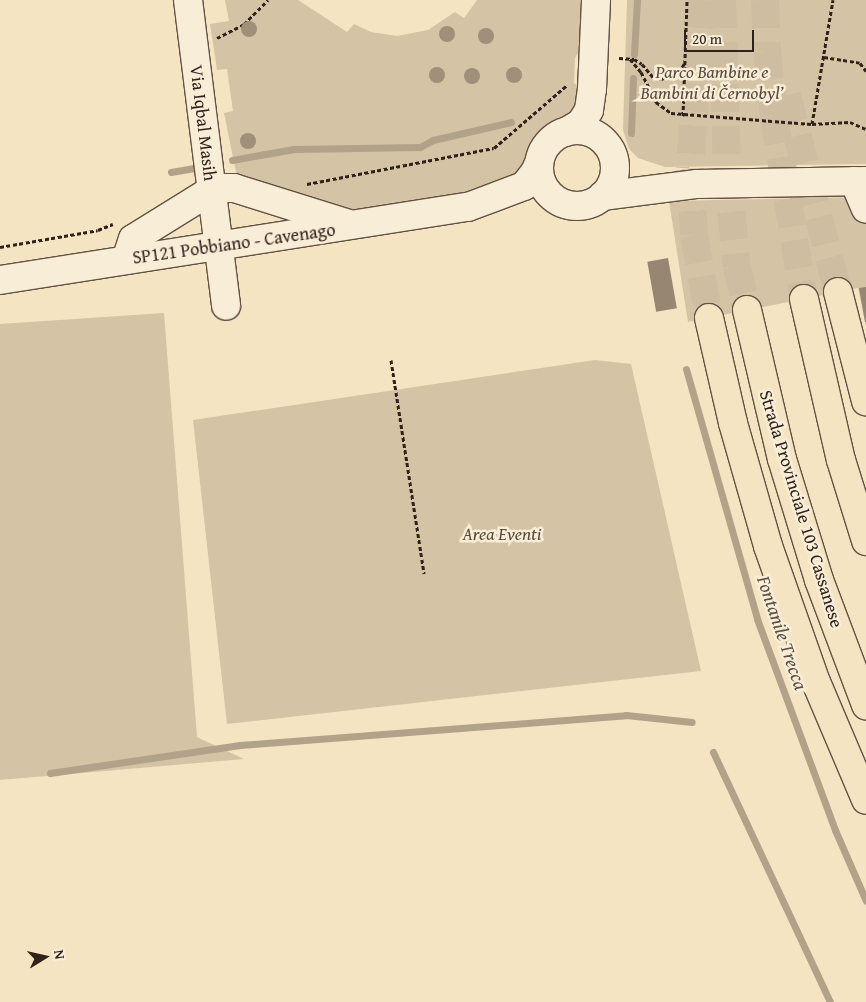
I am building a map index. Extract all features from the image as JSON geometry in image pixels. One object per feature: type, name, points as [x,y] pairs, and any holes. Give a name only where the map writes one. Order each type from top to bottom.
[{"type":"highway","points":[[838,292],[866,401]]},
{"type":"highway","points":[[804,299],[841,460],[866,541]]},
{"type":"highway","name":"Strada Provinciale 103 Cassanese","points":[[747,310],[782,459],[819,580],[866,705]]},
{"type":"highway","points":[[709,318],[733,423],[768,546],[816,682],[866,800]]},
{"type":"street","name":"Via Iqbal Masih","points":[[188,0],[226,306]]},
{"type":"street","points":[[566,132],[576,127],[585,117],[583,84],[594,58],[596,0]]},
{"type":"street","points":[[583,84],[608,148],[614,172],[611,183],[602,196]]},
{"type":"street","name":"SP121 Pobbiano - Cavenago","points":[[468,207],[524,186],[535,172],[547,145],[555,137],[566,132],[589,132],[622,162],[647,176],[660,180],[697,184]]},
{"type":"street","points":[[539,163],[540,178],[545,189],[556,200],[566,205]]},
{"type":"street","points":[[860,181],[866,210]]},
{"type":"street","name":"SP121 Pobbiano - Cavenago","points":[[0,280],[468,207],[586,205],[602,196],[697,184],[860,181]]},
{"type":"street","points":[[126,260],[133,239],[212,190],[234,188],[355,226]]},
{"type":"path","points":[[212,39],[244,24],[268,0]]},
{"type":"path","points":[[682,116],[687,0]]},
{"type":"path","points":[[812,124],[832,0]]},
{"type":"path","points":[[824,57],[860,62],[866,71]]},
{"type":"path","points":[[594,58],[628,58],[638,61],[653,77],[661,79],[679,73],[685,62]]},
{"type":"path","points":[[628,58],[637,66],[660,107],[665,111],[682,116],[812,124],[850,122],[866,129]]},
{"type":"path","points":[[494,148],[583,84]]},
{"type":"path","points":[[391,360],[424,573]]},
{"type":"green space","points":[[225,0],[298,0],[347,32],[354,24],[371,32],[397,36],[428,30],[455,12],[464,18],[477,0],[582,0],[579,51],[575,58],[574,83],[584,90],[583,110],[545,139],[537,151],[532,165],[484,193],[351,211],[237,177],[224,113],[233,111],[227,69],[217,70],[210,24],[229,21]]},
{"type":"green space","name":"Parco Bambine e Bambini di Černobyl’","points":[[627,0],[866,0],[866,164],[665,167],[638,158],[629,149],[623,130]]},
{"type":"green space","points":[[866,197],[866,326],[858,288],[688,322],[669,201]]},
{"type":"green space","points":[[164,313],[197,737],[244,759],[0,780],[0,324]]},
{"type":"green space","name":"Area Eventi","points":[[595,360],[631,364],[701,671],[227,724],[193,420]]},
{"type":"building","points":[[668,258],[677,308],[656,312],[647,262]]},
{"type":"building","points":[[866,287],[866,322],[865,322],[859,288]]},
{"type":"waterway","points":[[634,54],[637,0]]},
{"type":"waterway","points":[[631,133],[633,78]]},
{"type":"waterway","points":[[232,160],[294,149],[420,147],[433,140],[511,122]]},
{"type":"waterway","points":[[171,172],[193,168]]},
{"type":"waterway","name":"Fontanile Trecca","points":[[686,369],[757,619],[835,830],[866,901]]},
{"type":"waterway","points":[[50,773],[240,745],[626,715],[692,722]]},
{"type":"waterway","points":[[713,752],[830,1002]]},
{"type":"tunnel","points":[[702,0],[690,169],[694,235],[709,318]]},
{"type":"tunnel","points":[[722,0],[727,170],[737,266],[747,310]]},
{"type":"tunnel","points":[[765,0],[767,51],[774,116],[804,299]]},
{"type":"tunnel","points":[[787,95],[838,292]]}]
